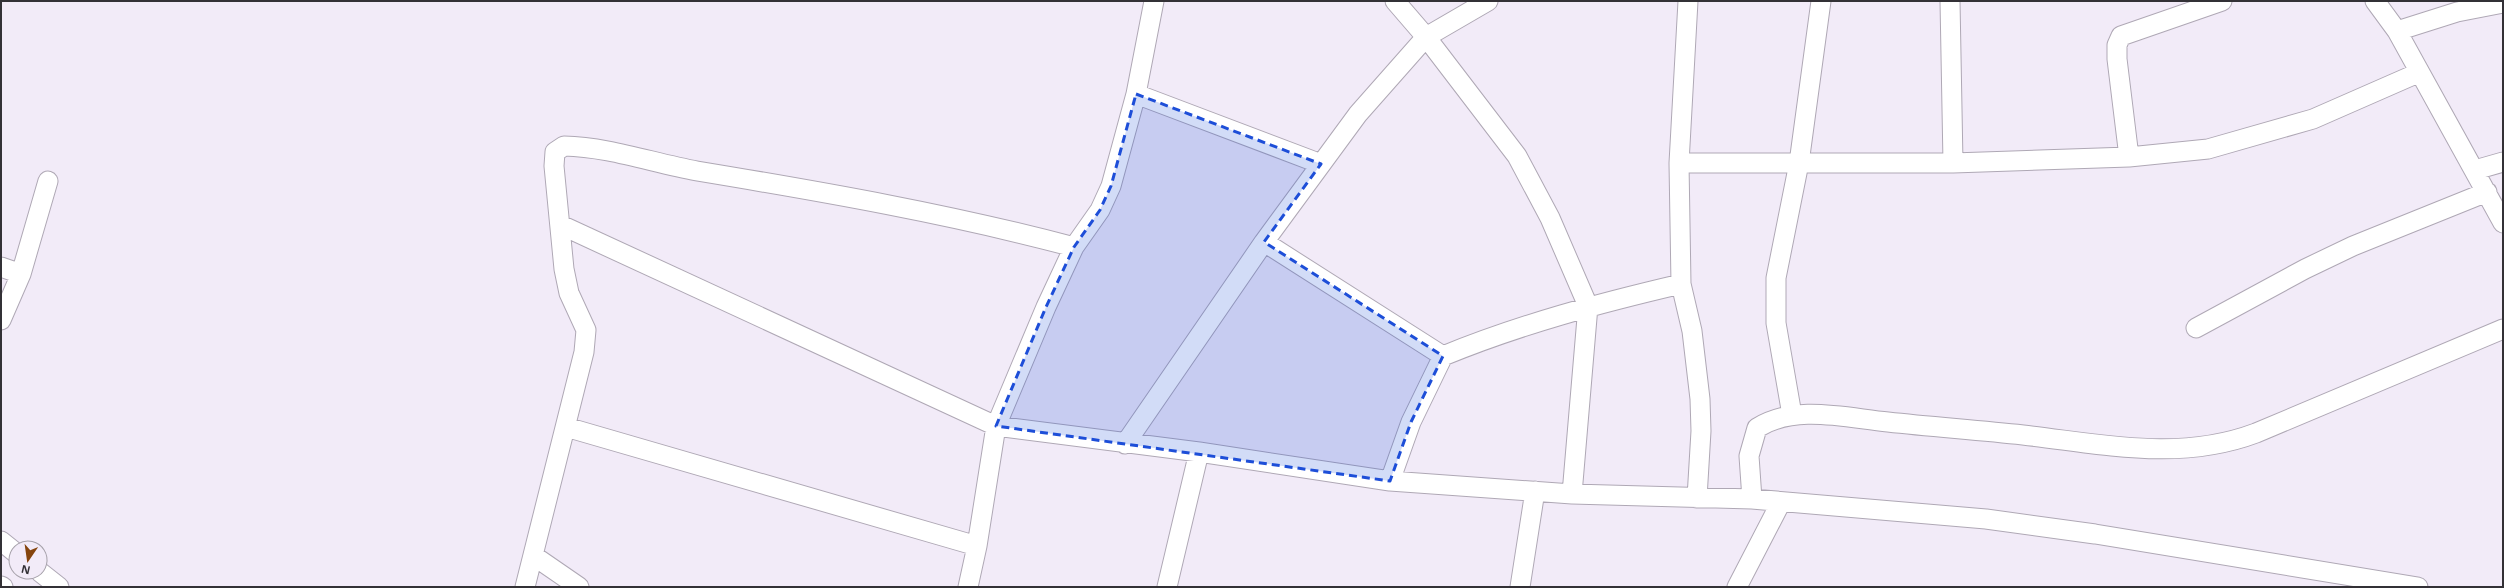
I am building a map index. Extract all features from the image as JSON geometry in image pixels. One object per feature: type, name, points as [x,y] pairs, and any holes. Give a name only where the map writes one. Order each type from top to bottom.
[{"type":"street","points":[[968,587],[977,546],[996,426],[1046,307],[1074,247],[1100,210],[1110,186],[1136,94],[1154,1]]},
{"type":"street","points":[[1395,1],[1426,37],[1504,138],[1528,175],[1588,306],[1572,494]]},
{"type":"street","points":[[1125,444],[1264,242],[1358,114],[1426,37],[1488,1]]},
{"type":"street","points":[[1688,1],[1679,164],[1681,284],[1692,331],[1698,372],[1701,431],[1697,498]]},
{"type":"street","points":[[1792,415],[1776,323],[1776,278],[1799,162],[1820,1]]},
{"type":"street","points":[[1950,1],[1953,163]]},
{"type":"street","points":[[2129,158],[2117,59],[2117,45],[2121,36],[2222,1]]},
{"type":"street","points":[[2375,1],[2397,31],[2418,73],[2487,192],[2503,223]]},
{"type":"street","points":[[2397,31],[2457,12],[2503,3]]},
{"type":"street","points":[[1679,164],[1799,162],[1953,163],[2129,158],[2226,145],[2313,118],[2418,73]]},
{"type":"street","points":[[1136,94],[1321,164]]},
{"type":"street","points":[[525,587],[584,352],[586,330],[569,293],[564,269],[561,225],[554,166],[555,152],[564,146],[577,146],[615,152],[668,166],[807,190],[999,227],[1074,247]]},
{"type":"street","points":[[2474,170],[2503,162]]},
{"type":"street","points":[[1,320],[21,274],[48,181]]},
{"type":"street","points":[[2196,328],[2305,269],[2353,246],[2487,192]]},
{"type":"street","points":[[561,225],[996,426],[1125,444],[1199,452],[1390,481],[1572,494],[1752,499],[1994,520],[2095,534],[2378,584],[2418,587]]},
{"type":"street","points":[[1264,242],[1443,356]]},
{"type":"street","points":[[1,266],[21,274]]},
{"type":"street","points":[[1390,481],[1411,422],[1443,356],[1492,336],[1588,306],[1681,284]]},
{"type":"street","points":[[1752,499],[1749,456],[1757,428],[1768,421],[1792,415],[1851,418],[2112,446],[2179,450],[2201,448],[2236,440],[2256,433],[2503,329]]},
{"type":"street","points":[[566,427],[977,546]]},
{"type":"street","points":[[1167,587],[1199,452]]},
{"type":"street","points":[[1520,587],[1535,491]]},
{"type":"street","points":[[1737,587],[1781,502]]},
{"type":"street","points":[[534,556],[579,587]]},
{"type":"street","points":[[48,578],[59,587]]},
{"type":"highlighted area","points":[[1136,94],[1321,164],[1264,242],[1443,356],[1411,422],[1390,481],[996,426],[1046,307],[1074,247],[1100,210],[1111,186]]}]
